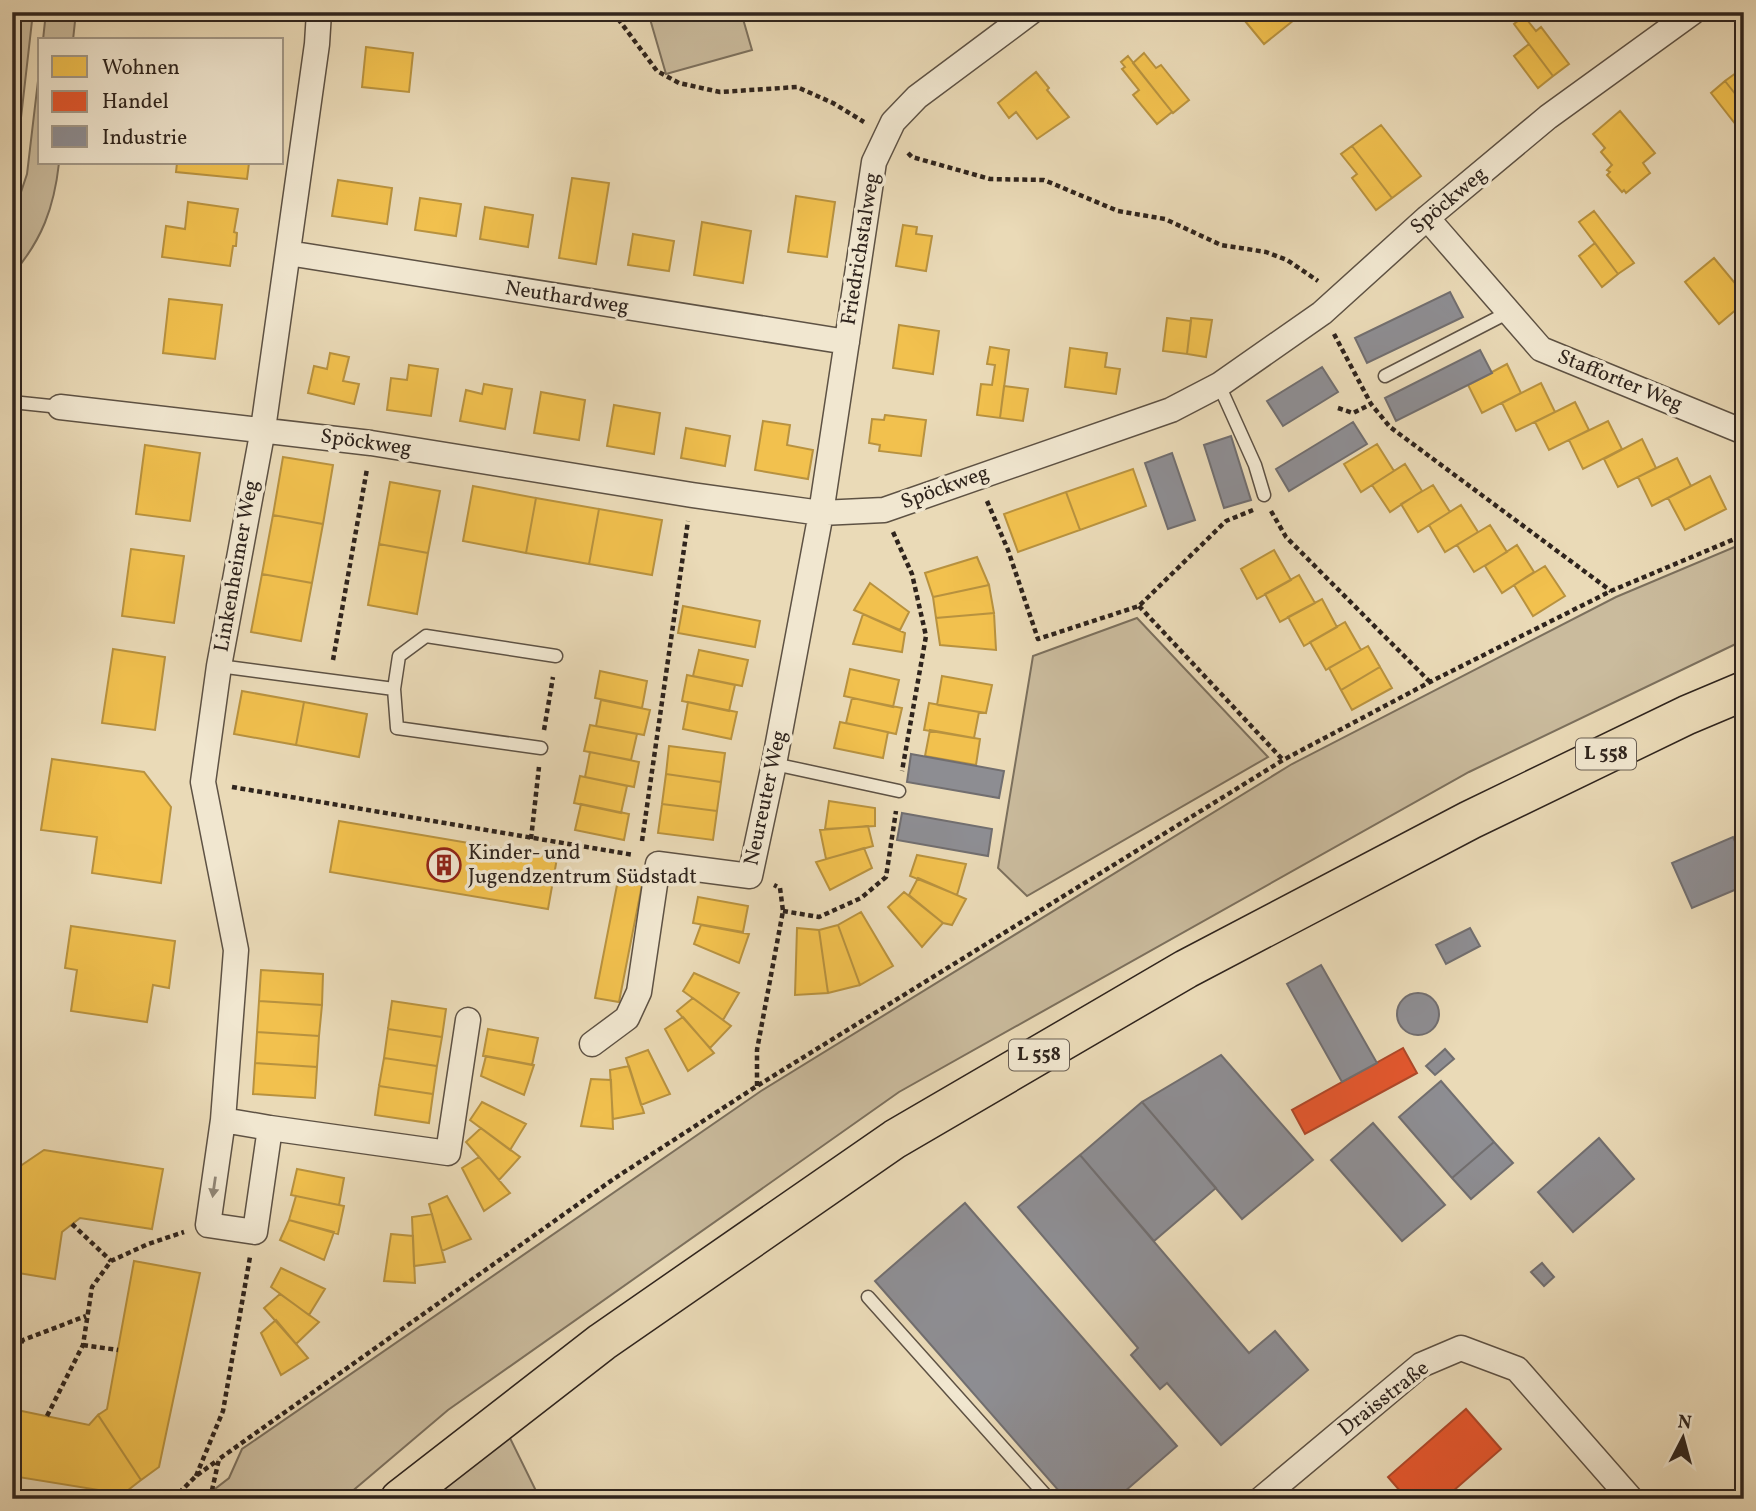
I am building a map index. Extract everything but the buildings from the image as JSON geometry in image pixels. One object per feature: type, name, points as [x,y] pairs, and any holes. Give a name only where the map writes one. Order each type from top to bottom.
[{"type":"main road","name":"L 558","points":[[400,1499],[602,1342],[895,1139],[1186,969],[1470,820],[1687,715],[1744,691]]},
{"type":"street","name":"Linkenheimer Weg","points":[[208,1225],[223,1119],[236,950],[203,782],[219,666],[263,429],[317,44],[319,12]]},
{"type":"street","name":"Friedrichstalweg","points":[[821,513],[874,162],[893,122],[917,97],[1031,12]]},
{"type":"street","name":"Spöckweg","points":[[60,407],[371,443],[821,513],[884,510],[1171,410],[1219,385],[1329,306],[1426,218],[1549,117],[1693,12]]},
{"type":"street","name":"Stafforter Weg","points":[[1426,218],[1541,349],[1744,432]]},
{"type":"street","name":"Neuthardweg","points":[[288,253],[847,342]]},
{"type":"street","name":"Neureuter Weg","points":[[592,1044],[627,1018],[639,992],[658,864],[750,876],[821,513]]},
{"type":"street","points":[[223,1119],[448,1153],[468,1020]]},
{"type":"street","points":[[208,1225],[255,1232],[270,1128]]},
{"type":"street","name":"Draisstraße","points":[[1261,1499],[1422,1365],[1461,1348],[1517,1369],[1631,1499]]},
{"type":"lane","points":[[1385,376],[1509,312]]},
{"type":"lane","points":[[1219,385],[1254,461],[1266,499]]},
{"type":"lane","points":[[12,402],[60,407]]},
{"type":"lane","points":[[541,748],[397,728],[394,689],[399,656],[426,636],[556,656]]},
{"type":"lane","points":[[219,666],[394,689]]},
{"type":"lane","points":[[774,764],[899,790]]},
{"type":"lane","points":[[868,1297],[1048,1499]]},
{"type":"path","points":[[613,12],[657,71],[679,83],[720,92],[797,88],[833,103],[887,135],[912,157],[990,179],[1044,180],[1118,211],[1165,219],[1221,245],[1266,252],[1286,260],[1317,280],[1371,404],[1390,427],[1611,591]]},
{"type":"path","points":[[1338,408],[1353,413],[1371,404]]},
{"type":"path","points":[[330,681],[371,443]]},
{"type":"path","points":[[976,477],[1008,550],[1038,639],[1139,606],[1226,521],[1266,499],[1286,537],[1430,682]]},
{"type":"path","points":[[642,843],[692,495]]},
{"type":"path","points":[[783,911],[819,917],[861,898],[886,877],[926,636],[912,574],[884,510]]},
{"type":"path","points":[[173,1499],[196,1476],[219,1459],[615,1178],[757,1086],[1283,760],[1611,591],[1744,535]]},
{"type":"path","points":[[1139,606],[1283,760]]},
{"type":"path","points":[[203,782],[640,856]]},
{"type":"path","points":[[750,876],[780,888],[783,911],[757,1050],[757,1086]]},
{"type":"path","points":[[72,1224],[111,1261]]},
{"type":"path","points":[[47,1416],[83,1345],[92,1287],[111,1261],[148,1244],[208,1225]]},
{"type":"path","points":[[196,1476],[223,1410],[255,1232]]},
{"type":"path","points":[[12,1357],[23,1340],[87,1315]]},
{"type":"path","points":[[83,1345],[118,1350]]},
{"type":"path","points":[[209,1499],[219,1459]]},
{"type":"shaded area","points":[[12,12],[33,12],[12,197]]},
{"type":"shaded area","points":[[46,12],[76,12],[73,38],[43,38]]},
{"type":"shaded area","points":[[648,12],[741,12],[752,50],[666,74]]},
{"type":"shaded area","points":[[38,81],[38,164],[59,164],[54,195],[45,223],[31,249],[12,275],[12,219],[27,174]]},
{"type":"shaded area","points":[[1744,543],[1744,640],[1469,772],[899,1092],[448,1410],[343,1499],[202,1499],[229,1478],[242,1449],[761,1091],[1292,764],[1616,597]]},
{"type":"shaded area","points":[[1137,618],[1268,757],[1027,896],[998,868],[1033,656]]},
{"type":"shaded area","points":[[506,1430],[540,1499],[423,1499]]},
{"type":"place","name":"Kinder- und Jugendzentrum Südstadt","points":[[444,865]]}]
